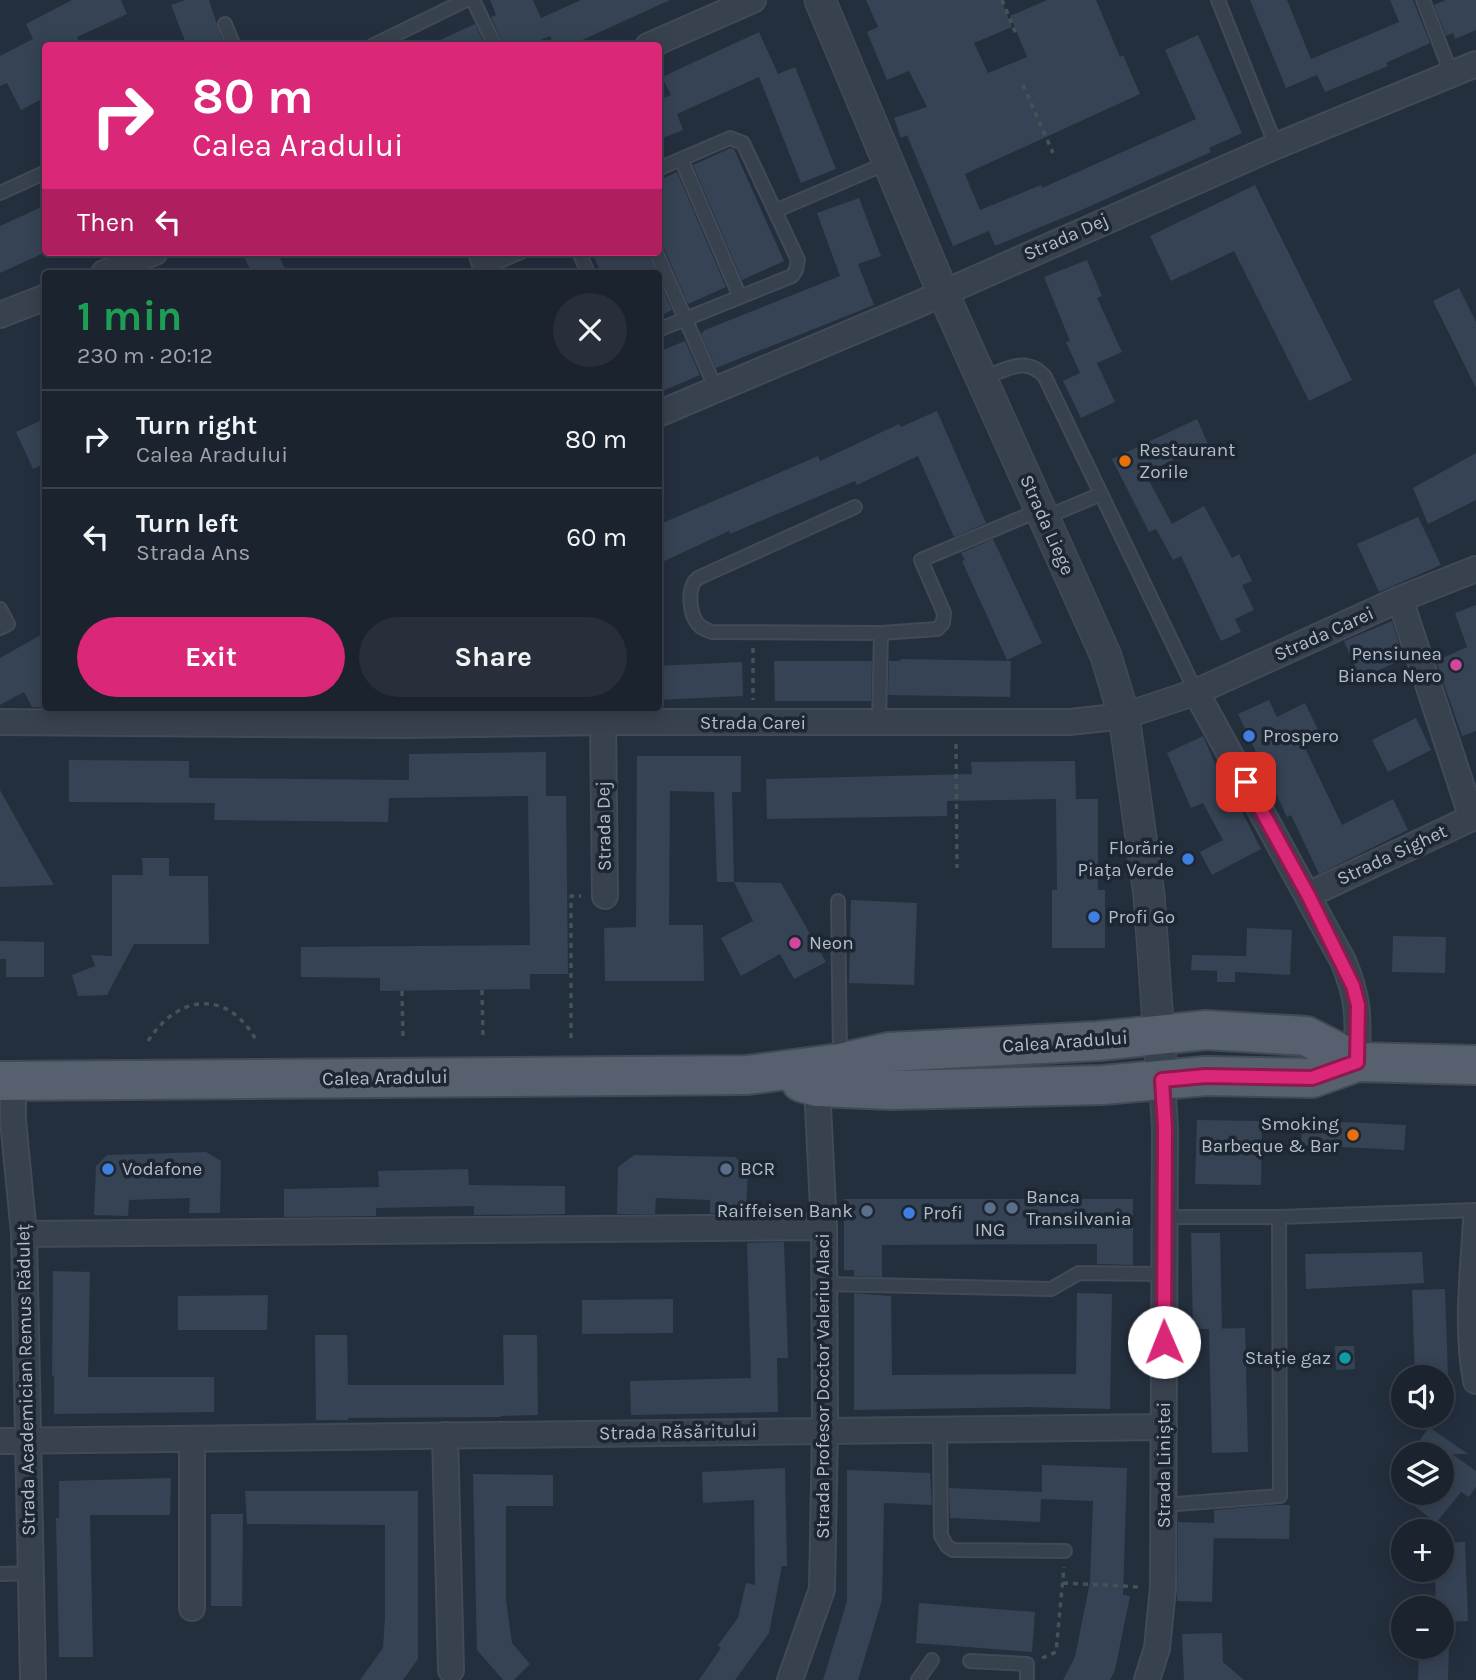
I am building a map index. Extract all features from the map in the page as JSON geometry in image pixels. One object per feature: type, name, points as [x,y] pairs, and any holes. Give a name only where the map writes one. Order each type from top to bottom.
[{"type":"main road","name":"Calea Aradului","points":[[828,1075],[890,1052],[1098,1041],[1206,1030],[1306,1036],[1357,1062]]},
{"type":"main road","name":"Calea Aradului","points":[[6,1081],[769,1073],[828,1075],[891,1090],[938,1090],[1102,1085],[1206,1076],[1312,1078],[1357,1062],[1476,1065]]},
{"type":"street","points":[[657,42],[753,0]]},
{"type":"street","name":"Strada Liege","points":[[820,0],[943,293],[1106,656],[1124,716],[1149,895],[1162,1080]]},
{"type":"street","name":"Strada Dej","points":[[662,412],[943,293],[1276,146],[1476,64]]},
{"type":"street","points":[[110,264],[140,256]]},
{"type":"street","points":[[0,315],[42,299]]},
{"type":"street","name":"Strada Carei","points":[[0,722],[405,725],[602,715],[753,723],[1070,722],[1124,716],[1196,692],[1400,599],[1476,569]]},
{"type":"street","points":[[1400,599],[1474,817]]},
{"type":"street","points":[[1196,692],[1308,895],[1353,986],[1358,1005],[1357,1062]]},
{"type":"street","name":"Strada Dej","points":[[602,715],[604,896]]},
{"type":"street","name":"Strada Sighet","points":[[1308,895],[1474,817]]},
{"type":"street","name":"Strada Profesor Doctor Valeriu Alaci","points":[[792,1679],[822,1589],[825,1430],[823,1284],[828,1075]]},
{"type":"street","name":"Strada Liniștei","points":[[1147,1680],[1157,1648],[1163,1588],[1165,1128],[1162,1080]]},
{"type":"street","name":"Strada Academician Remus Răduleț","points":[[6,1081],[13,1120],[24,1234],[33,1680]]},
{"type":"street","points":[[24,1234],[824,1227]]},
{"type":"street","points":[[1476,1233],[1470,1334],[1476,1381]]},
{"type":"street","name":"Strada Răsăritului","points":[[0,1441],[1164,1427]]},
{"type":"street","points":[[445,1435],[453,1677]]},
{"type":"street","points":[[192,1439],[192,1608]]},
{"type":"lane","points":[[380,42],[466,0]]},
{"type":"lane","points":[[473,0],[493,42]]},
{"type":"lane","points":[[1218,0],[1276,146]]},
{"type":"lane","points":[[1423,0],[1451,73]]},
{"type":"lane","points":[[225,24],[232,42]]},
{"type":"lane","points":[[662,167],[730,138],[736,138],[743,143],[798,260],[792,276],[662,328]]},
{"type":"lane","points":[[681,159],[740,297]]},
{"type":"lane","points":[[775,211],[888,163]]},
{"type":"lane","points":[[0,193],[42,174]]},
{"type":"lane","points":[[485,264],[509,256]]},
{"type":"lane","points":[[658,256],[716,389]]},
{"type":"lane","points":[[982,379],[1013,367],[1028,366],[1037,368],[1045,377],[1196,692]]},
{"type":"lane","points":[[855,508],[693,582],[689,590],[696,621],[702,628],[712,632],[881,633],[937,629],[943,623],[944,612],[922,560],[1101,494]]},
{"type":"lane","points":[[0,609],[8,624],[0,628]]},
{"type":"lane","points":[[880,723],[881,633]]},
{"type":"lane","points":[[828,1075],[838,901]]},
{"type":"lane","points":[[1164,1217],[1279,1217],[1476,1210]]},
{"type":"lane","points":[[1164,1504],[1280,1496],[1279,1217]]},
{"type":"lane","points":[[823,1284],[1051,1289],[1079,1273],[1163,1274]]},
{"type":"lane","points":[[940,1429],[942,1536],[947,1546],[953,1550],[1065,1551]]},
{"type":"lane","points":[[0,1574],[31,1573]]},
{"type":"lane","points":[[918,1680],[932,1660]]},
{"type":"lane","points":[[970,1661],[1027,1664],[1027,1680]]},
{"type":"path","points":[[1002,0],[1016,34]]},
{"type":"path","points":[[1023,85],[1053,153]]},
{"type":"path","points":[[753,632],[753,723]]},
{"type":"path","points":[[956,723],[957,868]]},
{"type":"path","name":"Strada Dej","points":[[571,1038],[571,896],[604,896]]},
{"type":"path","points":[[482,990],[483,1038]]},
{"type":"path","points":[[402,991],[403,1039]]},
{"type":"path","points":[[148,1041],[157,1027],[173,1012],[192,1004],[214,1004],[234,1013],[249,1027],[256,1040]]},
{"type":"path","points":[[1027,1664],[1056,1652],[1065,1551]]},
{"type":"path","points":[[1063,1583],[1163,1588]]},
{"type":"building","points":[[72,0],[121,0],[127,14],[77,37],[79,42],[42,42],[42,99],[21,110],[7,83],[0,86],[0,56],[33,39],[26,24]]},
{"type":"building","points":[[185,0],[209,0],[223,42],[185,42],[171,5]]},
{"type":"building","points":[[490,0],[533,0],[541,18],[581,0],[670,0],[578,42],[552,42],[550,36],[536,42],[502,42],[491,17],[496,15]]},
{"type":"building","points":[[866,0],[1001,0],[1012,27],[974,43],[988,73],[1027,57],[1010,16],[1047,0],[1096,0],[1120,57],[1123,55],[1140,94],[965,174],[980,210],[1041,185],[1042,188],[1196,119],[1165,50],[1198,35],[1242,133],[1209,148],[1211,152],[995,246],[989,231],[953,246],[907,135],[901,138],[894,118],[927,107],[909,71],[887,80],[867,32],[878,27]]},
{"type":"building","points":[[1250,0],[1287,0],[1311,59],[1399,22],[1390,0],[1413,0],[1430,43],[1386,63],[1388,66],[1325,92],[1317,75],[1286,88]]},
{"type":"building","points":[[1446,0],[1476,0],[1476,30],[1455,39],[1453,33],[1446,36],[1434,5]]},
{"type":"building","points":[[475,24],[483,42],[436,42]]},
{"type":"building","points":[[759,32],[778,74],[795,67],[836,169],[801,183],[759,77],[677,114],[683,130],[662,138],[662,98],[671,95],[662,77]]},
{"type":"building","points":[[734,149],[784,261],[742,280],[693,165]]},
{"type":"building","points":[[677,172],[726,287],[688,304],[662,247],[662,179]]},
{"type":"building","points":[[1255,185],[1352,380],[1309,401],[1234,251],[1171,281],[1150,236]]},
{"type":"building","points":[[859,198],[881,256],[858,264],[874,305],[716,368],[701,334],[705,330],[840,276],[817,213]]},
{"type":"building","points":[[42,207],[42,254],[0,273],[0,226]]},
{"type":"building","points":[[279,256],[286,270],[250,270],[244,257]]},
{"type":"building","points":[[594,256],[649,256],[655,270],[600,270]]},
{"type":"building","points":[[1087,260],[1102,296],[1097,298],[1122,352],[1097,363],[1115,402],[1081,418],[1063,381],[1080,373],[1066,342],[1070,341],[1044,277]]},
{"type":"building","points":[[662,287],[672,310],[662,315]]},
{"type":"building","points":[[1459,288],[1476,322],[1476,388],[1433,301]]},
{"type":"building","points":[[685,341],[700,375],[662,391],[662,350]]},
{"type":"building","points":[[937,411],[986,523],[954,537],[918,456],[857,485],[855,481],[730,534],[729,531],[662,562],[662,523],[818,456],[820,461],[899,424],[901,427]]},
{"type":"building","points":[[1197,419],[1208,444],[1145,473],[1172,524],[1204,506],[1232,558],[1239,554],[1252,581],[1242,585],[1254,610],[1235,619],[1241,632],[1221,641],[1181,556],[1173,560],[1156,529],[1149,532],[1112,459]]},
{"type":"building","points":[[42,420],[42,465],[33,469],[16,432]]},
{"type":"building","points":[[1476,453],[1476,500],[1428,524],[1413,488]]},
{"type":"building","points":[[1418,517],[1441,565],[1379,592],[1357,544]]},
{"type":"building","points":[[993,539],[1042,643],[1007,660],[962,561],[965,560],[961,553]]},
{"type":"building","points":[[1476,605],[1476,731],[1462,736],[1436,661],[1467,647],[1455,613]]},
{"type":"building","points":[[1392,621],[1404,659],[1360,678],[1344,641]]},
{"type":"building","points":[[42,634],[42,706],[32,707],[24,692],[0,705],[0,658]]},
{"type":"building","points":[[774,661],[872,661],[871,701],[775,701]]},
{"type":"building","points":[[889,661],[1011,661],[1010,697],[888,695]]},
{"type":"building","points":[[742,662],[743,696],[662,700],[662,666]]},
{"type":"building","points":[[1269,700],[1277,717],[1305,703],[1322,738],[1304,746],[1342,825],[1393,799],[1408,830],[1319,874],[1291,815],[1287,817],[1238,714]]},
{"type":"building","points":[[1416,718],[1431,750],[1388,772],[1372,740]]},
{"type":"building","points":[[1203,736],[1230,798],[1234,796],[1261,849],[1212,875],[1200,852],[1223,840],[1203,803],[1191,808],[1167,753]]},
{"type":"building","points":[[546,752],[546,796],[566,796],[568,974],[530,974],[530,989],[380,991],[380,978],[301,977],[301,947],[530,945],[528,796],[389,798],[388,822],[214,820],[215,803],[69,802],[69,760],[189,761],[189,778],[409,780],[409,754]]},
{"type":"building","points":[[637,756],[741,756],[741,792],[732,792],[734,882],[717,882],[714,792],[670,791],[669,925],[703,925],[704,981],[605,981],[604,928],[636,927]]},
{"type":"building","points":[[1075,761],[1076,799],[1098,799],[1098,890],[1105,890],[1105,948],[1052,948],[1052,890],[1057,890],[1056,799],[947,801],[947,816],[767,819],[766,779],[972,774],[971,762]]},
{"type":"building","points":[[0,790],[28,840],[54,885],[0,887]]},
{"type":"building","points":[[142,858],[169,858],[169,876],[208,876],[209,944],[134,944],[107,995],[78,996],[72,975],[95,966],[91,955],[112,956],[112,875],[143,875]]},
{"type":"building","name":"Neon","points":[[734,882],[781,883],[826,962],[794,979],[780,954],[741,976],[721,938],[753,921]]},
{"type":"building","points":[[851,900],[917,903],[914,985],[849,983]]},
{"type":"building","points":[[1247,928],[1292,930],[1290,975],[1235,972],[1235,982],[1217,982],[1217,971],[1191,970],[1192,955],[1246,956]]},
{"type":"building","points":[[1393,936],[1446,937],[1445,973],[1392,972]]},
{"type":"building","points":[[0,941],[44,942],[44,977],[6,977],[6,959],[0,959]]},
{"type":"building","points":[[1197,1120],[1262,1121],[1261,1185],[1195,1184]]},
{"type":"building","name":"Smoking Barbeque & Bar","points":[[1302,1120],[1406,1125],[1404,1150],[1301,1145]]},
{"type":"building","points":[[206,1152],[221,1161],[220,1213],[189,1213],[190,1198],[129,1200],[128,1216],[94,1215],[96,1166],[107,1155]]},
{"type":"building","points":[[634,1155],[735,1157],[748,1169],[746,1213],[710,1213],[710,1200],[656,1198],[655,1214],[617,1214],[618,1167]]},
{"type":"building","points":[[468,1169],[469,1185],[565,1186],[565,1214],[474,1215],[474,1206],[376,1208],[376,1216],[284,1217],[284,1189],[379,1187],[378,1171]]},
{"type":"building","points":[[844,1199],[1133,1199],[1133,1265],[1097,1264],[1097,1244],[882,1245],[882,1277],[854,1276],[854,1270],[844,1270]]},
{"type":"building","points":[[1191,1233],[1220,1233],[1222,1329],[1193,1329]]},
{"type":"building","points":[[784,1242],[788,1358],[777,1358],[778,1412],[631,1415],[630,1381],[751,1378],[747,1243]]},
{"type":"building","points":[[1422,1252],[1424,1283],[1306,1289],[1305,1254]]},
{"type":"building","points":[[53,1271],[90,1272],[88,1377],[214,1377],[214,1412],[54,1414]]},
{"type":"building","points":[[1445,1289],[1448,1365],[1415,1365],[1412,1290]]},
{"type":"building","points":[[854,1293],[891,1296],[892,1375],[1076,1374],[1077,1293],[1112,1294],[1110,1409],[1027,1407],[854,1410]]},
{"type":"building","points":[[268,1295],[267,1330],[178,1330],[178,1296]]},
{"type":"building","points":[[673,1299],[673,1333],[582,1334],[582,1300]]},
{"type":"building","points":[[1245,1328],[1248,1452],[1212,1453],[1209,1329]]},
{"type":"building","points":[[315,1335],[347,1335],[348,1385],[504,1385],[503,1335],[537,1335],[538,1415],[316,1420]]},
{"type":"building","name":"Stație gaz","points":[[1335,1346],[1354,1346],[1355,1369],[1336,1370]]},
{"type":"building","points":[[1430,1428],[1451,1442],[1418,1442]]},
{"type":"building","points":[[1454,1444],[1468,1454],[1454,1454]]},
{"type":"building","points":[[1454,1455],[1476,1471],[1476,1487],[1469,1497],[1461,1492],[1454,1501]]},
{"type":"building","points":[[1042,1465],[1127,1468],[1123,1595],[1130,1596],[1115,1670],[1110,1680],[1063,1680],[1075,1657],[1090,1582],[1093,1501],[1041,1499],[1040,1522],[950,1518],[949,1488],[1042,1492]]},
{"type":"building","points":[[785,1468],[787,1566],[782,1566],[769,1633],[735,1680],[699,1680],[721,1648],[718,1645],[738,1618],[746,1583],[755,1585],[754,1500],[703,1503],[702,1472]]},
{"type":"building","points":[[847,1470],[930,1473],[932,1505],[884,1503],[882,1600],[858,1680],[823,1680],[847,1601]]},
{"type":"building","points":[[473,1474],[553,1475],[553,1506],[506,1506],[506,1600],[512,1643],[530,1664],[514,1680],[503,1680],[477,1650]]},
{"type":"building","points":[[171,1478],[170,1515],[90,1515],[93,1657],[59,1657],[56,1518],[59,1518],[59,1481]]},
{"type":"building","points":[[245,1491],[418,1491],[418,1659],[403,1680],[360,1680],[383,1648],[385,1525],[247,1524]]},
{"type":"building","points":[[1290,1505],[1289,1539],[1214,1538],[1212,1602],[1177,1601],[1178,1522],[1214,1523],[1214,1510]]},
{"type":"building","points":[[1413,1505],[1451,1505],[1439,1519],[1431,1519]]},
{"type":"building","points":[[211,1514],[243,1514],[242,1606],[211,1606]]},
{"type":"building","points":[[1454,1542],[1465,1542],[1468,1621],[1454,1622],[1454,1596],[1436,1596],[1435,1582],[1454,1582]]},
{"type":"building","points":[[919,1603],[1035,1612],[1032,1652],[916,1643]]},
{"type":"building","points":[[1222,1633],[1223,1662],[1244,1680],[1184,1680],[1182,1634]]},
{"type":"building","points":[[1419,1659],[1449,1659],[1448,1680],[1418,1680]]},
{"type":"place","name":"Restaurant Zorile","points":[[1125,461]]},
{"type":"place","name":"Pensiunea Bianca Nero","points":[[1456,665]]},
{"type":"place","name":"Prospero","points":[[1249,736]]},
{"type":"place","name":"Florărie Piața Verde","points":[[1188,859]]},
{"type":"place","name":"Profi Go","points":[[1094,917]]},
{"type":"place","name":"Neon","points":[[795,943]]},
{"type":"place","name":"Smoking Barbeque & Bar","points":[[1353,1135]]},
{"type":"place","name":"Vodafone","points":[[108,1169]]},
{"type":"place","name":"BCR","points":[[726,1169]]},
{"type":"place","name":"ING","points":[[990,1208]]},
{"type":"place","name":"Banca Transilvania","points":[[1012,1208]]},
{"type":"place","name":"Raiffeisen Bank","points":[[867,1211]]},
{"type":"place","name":"Profi","points":[[909,1213]]},
{"type":"place","name":"Stație gaz","points":[[1345,1358]]},
{"type":"route","points":[[1164,1342],[1165,1128],[1162,1080],[1206,1076],[1312,1078],[1357,1062],[1358,1005],[1353,986],[1343,961],[1246,782]]}]
